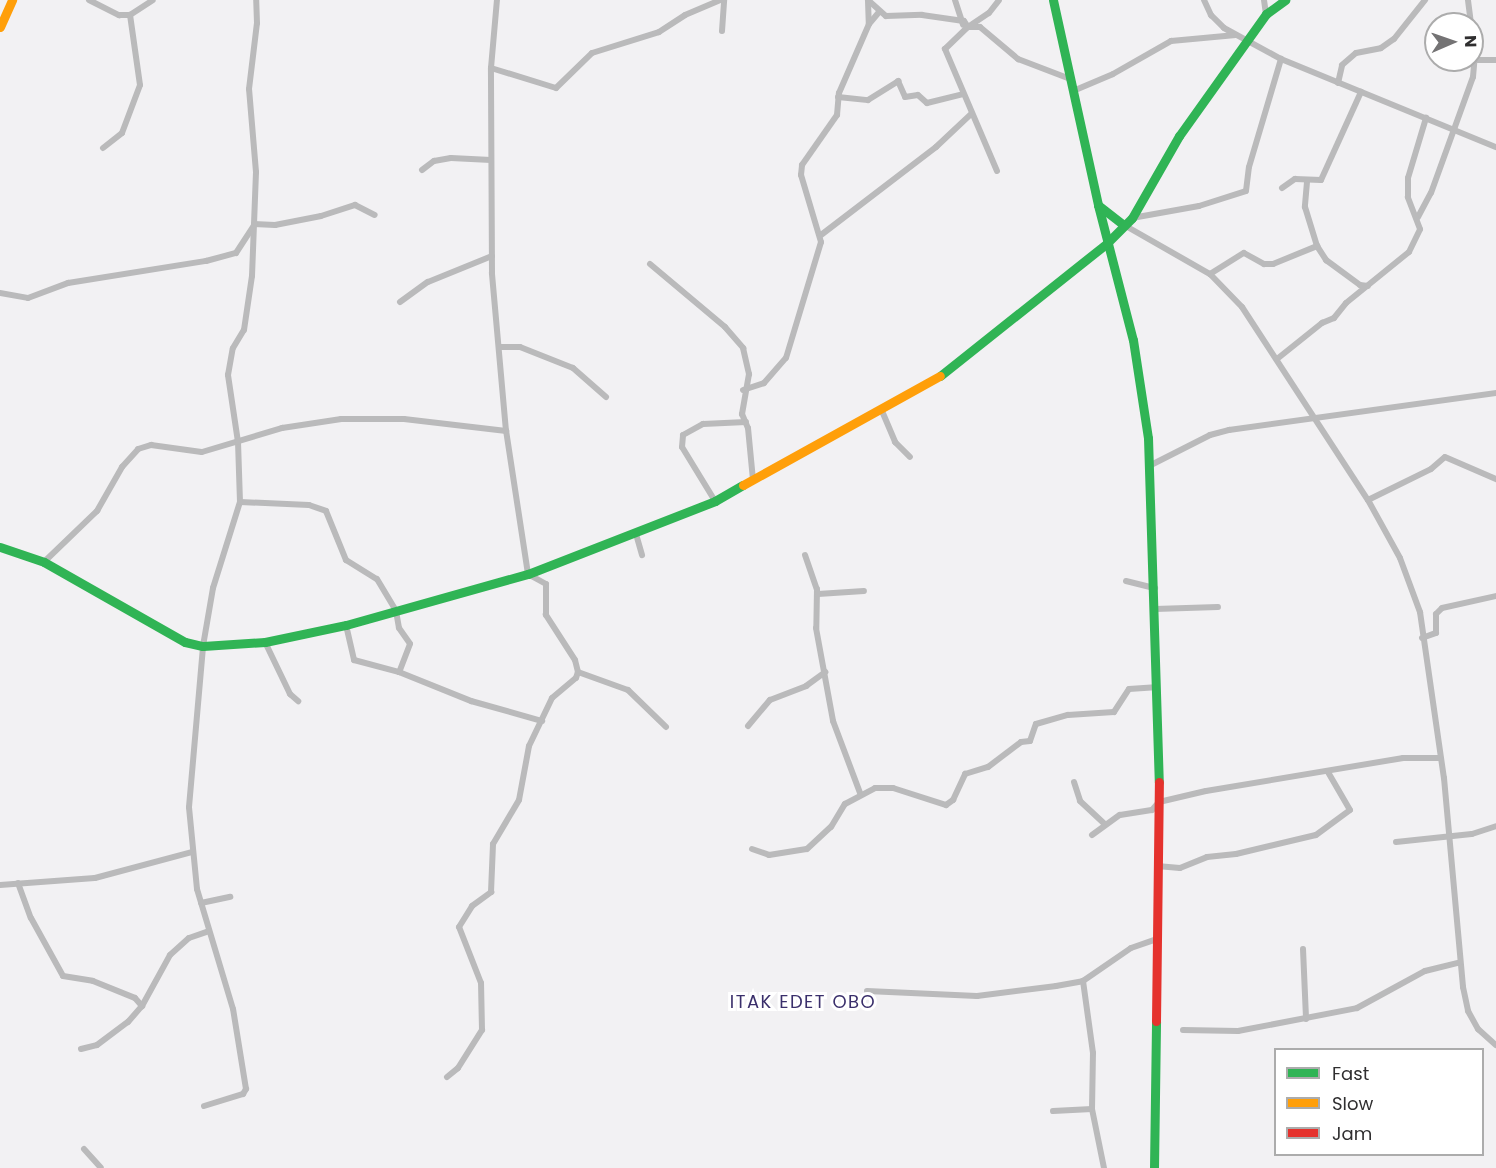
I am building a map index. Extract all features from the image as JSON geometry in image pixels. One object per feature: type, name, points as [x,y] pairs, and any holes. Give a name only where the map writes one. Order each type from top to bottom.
[{"type":"street","points":[[0,27],[12,0]]},
{"type":"street","points":[[88,0],[119,15],[130,15],[153,0]]},
{"type":"street","points":[[204,1106],[246,1089],[233,1009],[201,903],[192,852],[190,768],[203,646],[213,588],[240,502],[238,442],[228,375],[233,348],[244,330],[252,276],[256,172],[249,89],[256,0]]},
{"type":"street","points":[[497,0],[491,68],[492,256],[506,430],[528,574]]},
{"type":"street","points":[[491,68],[556,88],[592,53],[660,32],[685,15],[722,0],[722,31]]},
{"type":"street","points":[[868,0],[879,12],[895,18],[922,15],[980,27],[1018,59],[1070,79]]},
{"type":"street","points":[[868,0],[869,24]]},
{"type":"street","points":[[955,0],[966,24]]},
{"type":"street","points":[[997,171],[944,54],[966,24],[989,13],[999,0]]},
{"type":"street","points":[[1053,0],[1098,205],[1133,340],[1149,466],[1155,588],[1155,687],[1159,802],[1154,940],[1154,1168]]},
{"type":"street","points":[[1204,0],[1224,28],[1239,34],[1281,59],[1496,147]]},
{"type":"street","points":[[1264,0],[1266,14]]},
{"type":"street","points":[[0,548],[44,562],[168,634],[203,646],[265,642],[346,625],[528,574],[636,534],[715,501],[882,411],[937,378],[1107,243],[1132,218],[1179,136],[1266,14],[1286,0]]},
{"type":"street","points":[[1338,83],[1342,65],[1356,53],[1381,48],[1394,39],[1425,0]]},
{"type":"street","points":[[743,390],[764,383],[786,358],[821,235],[801,175],[802,165],[837,115],[838,97],[869,24],[879,12]]},
{"type":"street","points":[[103,148],[122,133],[140,85],[130,15]]},
{"type":"street","points":[[1073,91],[1113,74],[1171,41],[1239,34]]},
{"type":"street","points":[[1132,218],[1199,206],[1246,191],[1249,167],[1281,59]]},
{"type":"street","points":[[1418,217],[1473,72]]},
{"type":"street","points":[[838,97],[868,100],[898,81],[905,97],[918,95],[927,103],[962,94]]},
{"type":"street","points":[[1282,188],[1295,179],[1306,182],[1321,180],[1361,92]]},
{"type":"street","points":[[821,235],[936,147],[971,114]]},
{"type":"street","points":[[1277,359],[1322,323],[1334,318],[1409,252],[1420,229],[1418,217],[1409,201],[1408,178],[1426,118]]},
{"type":"street","points":[[422,170],[434,161],[451,158],[491,160]]},
{"type":"street","points":[[1306,182],[1305,207],[1317,246],[1326,260],[1360,285],[1368,286]]},
{"type":"street","points":[[254,224],[275,225],[321,216],[355,205],[375,215]]},
{"type":"street","points":[[1098,205],[1124,225],[1210,274],[1242,307],[1318,420],[1368,500],[1411,582],[1440,758],[1460,962],[1468,1011],[1478,1029],[1496,1046]]},
{"type":"street","points":[[0,293],[28,298],[79,281],[206,261],[236,253],[254,224]]},
{"type":"street","points":[[1210,274],[1244,254],[1264,264],[1273,264],[1317,246]]},
{"type":"street","points":[[400,302],[428,282],[492,256]]},
{"type":"street","points":[[650,264],[725,327],[743,348],[749,367],[743,390],[742,414],[746,422],[753,480]]},
{"type":"street","points":[[501,347],[520,347],[573,368],[606,397]]},
{"type":"street","points":[[1149,466],[1210,435],[1496,393]]},
{"type":"street","points":[[882,411],[895,442],[910,457]]},
{"type":"street","points":[[44,562],[97,511],[122,467],[138,449],[151,445],[202,452],[282,428],[340,419],[404,419],[506,430]]},
{"type":"street","points":[[715,501],[682,447],[683,435],[703,424],[746,422]]},
{"type":"street","points":[[1368,500],[1431,470],[1445,457],[1496,479]]},
{"type":"street","points":[[240,502],[309,505],[326,511],[346,560],[377,579],[396,611],[399,628],[410,644],[399,672]]},
{"type":"street","points":[[636,534],[642,555]]},
{"type":"street","points":[[805,555],[818,594],[815,617],[833,721],[860,793]]},
{"type":"street","points":[[447,1077],[458,1068],[482,1030],[481,983],[459,927],[472,906],[491,892],[493,844],[519,800],[529,746],[552,698],[576,678],[578,672],[575,660],[546,615],[546,584],[528,574]]},
{"type":"street","points":[[1126,580],[1155,588]]},
{"type":"street","points":[[818,594],[864,591]]},
{"type":"street","points":[[1422,638],[1436,633],[1436,614],[1442,608],[1496,596]]},
{"type":"street","points":[[1155,609],[1218,607]]},
{"type":"street","points":[[346,625],[351,651],[358,663],[399,672],[471,702],[542,721]]},
{"type":"street","points":[[265,642],[290,694],[298,701]]},
{"type":"street","points":[[578,672],[628,690],[666,727]]},
{"type":"street","points":[[748,726],[770,700],[806,686],[825,672]]},
{"type":"street","points":[[752,849],[769,855],[807,849],[831,827],[844,804],[860,793],[885,786],[946,806],[953,800],[965,774],[988,767],[1021,742],[1030,741],[1036,724],[1061,716],[1114,712],[1129,689],[1155,687]]},
{"type":"street","points":[[1092,835],[1104,823],[1120,815],[1152,810],[1159,802],[1206,791],[1402,758],[1440,758]]},
{"type":"street","points":[[1157,866],[1180,868],[1207,857],[1236,854],[1316,835],[1350,810],[1328,772]]},
{"type":"street","points":[[1074,782],[1080,801],[1104,823]]},
{"type":"street","points":[[1396,842],[1449,836],[1496,826]]},
{"type":"street","points":[[0,885],[95,878],[192,852]]},
{"type":"street","points":[[18,884],[31,918],[63,976],[93,981],[135,998],[142,1006]]},
{"type":"street","points":[[201,903],[230,897]]},
{"type":"street","points":[[81,1049],[111,1037],[142,1006],[171,955],[189,938],[209,931]]},
{"type":"street","points":[[867,991],[977,996],[1083,981],[1131,948],[1154,940]]},
{"type":"street","points":[[1303,950],[1306,1019]]},
{"type":"street","points":[[1183,1030],[1238,1031],[1357,1008],[1425,971],[1460,962]]},
{"type":"street","points":[[1083,981],[1093,1053],[1092,1109],[1104,1168]]},
{"type":"street","points":[[1053,1111],[1092,1109]]},
{"type":"street","points":[[84,1149],[101,1168]]},
{"type":"traffic: fast","points":[[1053,0],[1098,205],[1133,340],[1148,438],[1159,782]]},
{"type":"traffic: fast","points":[[940,376],[1107,243],[1132,218],[1179,136],[1266,14],[1285,0]]},
{"type":"traffic: fast","points":[[1098,205],[1124,225]]},
{"type":"traffic: fast","points":[[0,547],[44,562],[185,642],[203,646],[265,642],[346,625],[528,574],[715,501],[743,485]]},
{"type":"traffic: fast","points":[[1154,1168],[1156,1021]]},
{"type":"traffic: slow","points":[[0,27],[12,0]]},
{"type":"traffic: slow","points":[[743,485],[940,376]]},
{"type":"traffic: jam","points":[[1156,1021],[1159,782]]},
{"type":"district","name":"ITAK EDET OBO","points":[[803,1002]]}]
